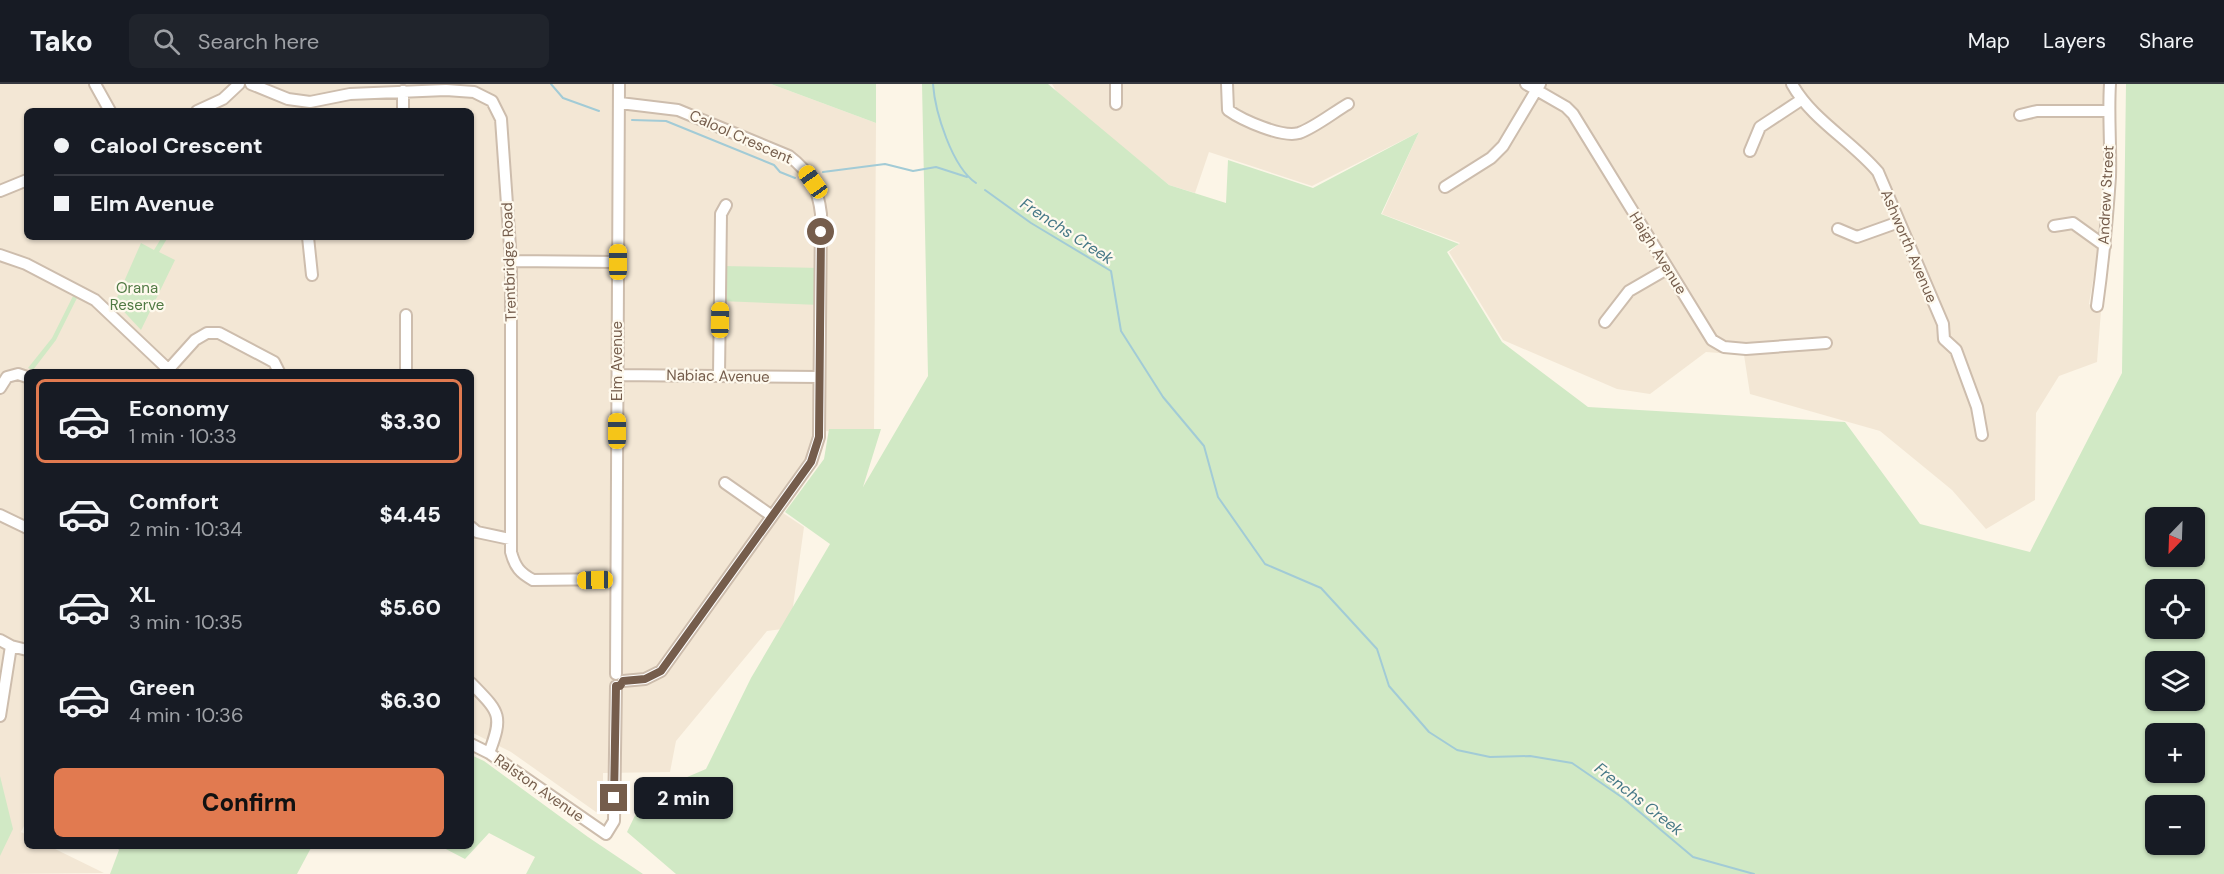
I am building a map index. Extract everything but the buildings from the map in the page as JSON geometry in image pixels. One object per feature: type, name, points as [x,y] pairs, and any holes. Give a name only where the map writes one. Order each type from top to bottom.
[{"type":"street","points":[[95,84],[108,108]]},
{"type":"street","points":[[204,108],[223,99],[239,84]]},
{"type":"street","name":"Trentbridge Road","points":[[251,84],[288,99],[310,102],[350,94],[403,91],[474,92],[492,101],[501,119],[511,261],[510,539],[515,566],[533,580],[616,579]]},
{"type":"street","name":"Elm Avenue","points":[[606,834],[614,821],[618,680],[616,579],[620,84]]},
{"type":"street","points":[[1116,84],[1116,104]]},
{"type":"street","points":[[1227,84],[1228,110],[1241,119],[1290,134],[1301,132],[1348,104]]},
{"type":"street","name":"Haigh Avenue","points":[[1526,84],[1538,87],[1573,114],[1712,340],[1724,347],[1746,349],[1826,343]]},
{"type":"street","name":"Ashworth Avenue","points":[[1792,84],[1801,100],[1868,160],[1878,172],[1943,324],[1944,339],[1956,350],[1977,407],[1982,435]]},
{"type":"street","name":"Andrew Street","points":[[2097,306],[2105,246],[2110,174],[2108,111],[2110,84]]},
{"type":"street","points":[[1445,186],[1491,158],[1503,146],[1538,87]]},
{"type":"street","points":[[403,91],[403,108]]},
{"type":"street","points":[[328,108],[332,98]]},
{"type":"street","points":[[1750,151],[1760,127],[1801,100]]},
{"type":"street","name":"Calool Crescent","points":[[618,680],[645,679],[661,671],[811,462],[819,437],[821,214],[819,197],[813,182],[803,167],[789,156],[678,110],[620,103]]},
{"type":"street","points":[[2020,116],[2037,111],[2108,111]]},
{"type":"street","points":[[0,191],[24,181]]},
{"type":"street","points":[[719,376],[721,214],[726,205]]},
{"type":"street","points":[[1838,229],[1857,237],[1899,222]]},
{"type":"street","points":[[2055,226],[2073,223],[2105,246]]},
{"type":"street","points":[[308,240],[312,275]]},
{"type":"street","points":[[0,255],[26,264],[95,300],[168,369]]},
{"type":"street","points":[[511,261],[618,262]]},
{"type":"street","points":[[1605,322],[1629,291],[1667,269]]},
{"type":"street","points":[[406,315],[406,369]]},
{"type":"street","points":[[172,369],[195,340],[207,333],[219,333],[274,362],[278,369]]},
{"type":"street","points":[[0,388],[7,377],[18,374],[24,376]]},
{"type":"street","name":"Nabiac Avenue","points":[[618,375],[819,377]]},
{"type":"street","points":[[724,483],[772,516]]},
{"type":"street","points":[[0,515],[24,527]]},
{"type":"street","points":[[474,530],[510,539]]},
{"type":"street","points":[[0,640],[10,646],[24,649]]},
{"type":"street","points":[[0,716],[10,646]]},
{"type":"street","points":[[474,686],[494,707],[498,719],[498,729],[489,753]]},
{"type":"street","name":"Ralston Avenue","points":[[474,746],[489,753],[606,834]]},
{"type":"shaded area","points":[[0,84],[771,84],[876,123],[874,433],[824,431],[808,461],[774,507],[804,527],[790,628],[767,631],[676,741],[670,772],[603,773],[603,809],[596,812],[511,752],[474,734],[474,369],[24,369],[24,826],[21,832],[24,834],[24,849],[55,849],[104,873],[0,874]]},
{"type":"shaded area","points":[[1052,84],[2106,84],[2103,124],[2106,167],[2102,226],[2089,304],[2101,311],[2097,362],[2059,376],[2036,413],[2035,500],[1986,529],[1952,490],[1880,431],[1750,394],[1744,355],[1706,352],[1650,394],[1617,389],[1503,340],[1449,252],[1460,243],[1382,214],[1419,132],[1312,186],[1209,152],[1195,193],[1169,185],[1058,94]]},
{"type":"green space","points":[[771,84],[876,84],[876,123]]},
{"type":"green space","points":[[922,84],[1048,84],[1169,185],[1226,203],[1228,160],[1313,188],[1419,132],[1381,214],[1459,244],[1447,252],[1502,342],[1588,407],[1845,422],[1920,524],[2030,552],[2122,373],[2126,84],[2224,84],[2224,874],[676,874],[627,832],[645,795],[706,769],[751,678],[830,544],[785,512],[824,459],[829,429],[881,429],[863,487],[928,376]]},
{"type":"green space","name":"Orana Reserve","points":[[160,240],[166,240],[159,252],[175,260],[141,330],[115,302],[141,243],[154,250]]},
{"type":"green space","points":[[721,266],[821,268],[820,305],[720,301]]},
{"type":"green space","points":[[73,296],[77,298],[56,340],[34,369],[28,368],[52,338]]},
{"type":"green space","points":[[474,756],[484,761],[643,874],[526,874],[535,857],[489,833],[465,859],[446,849],[474,849]]},
{"type":"green space","points":[[0,776],[13,829],[0,856]]},
{"type":"green space","points":[[310,849],[297,874],[110,874],[119,850]]},
{"type":"waterway","points":[[551,84],[563,98],[599,111]]},
{"type":"waterway","name":"Frenchs Creek","points":[[933,84],[937,109],[952,152],[959,165],[976,183]]},
{"type":"waterway","points":[[632,120],[666,121],[774,165],[780,172],[795,178]]},
{"type":"waterway","points":[[823,172],[885,164],[913,171],[936,167],[967,177]]},
{"type":"waterway","name":"Frenchs Creek","points":[[985,190],[1031,223],[1111,271],[1121,331],[1163,397],[1204,446],[1218,497],[1265,564],[1321,588],[1377,649],[1389,686],[1429,732],[1457,750],[1490,757],[1530,756],[1572,763],[1623,798],[1693,857],[1754,874]]},
{"type":"route","points":[[614,798],[616,686],[620,686],[623,681],[645,679],[661,671],[811,462],[819,437],[821,232]]}]
